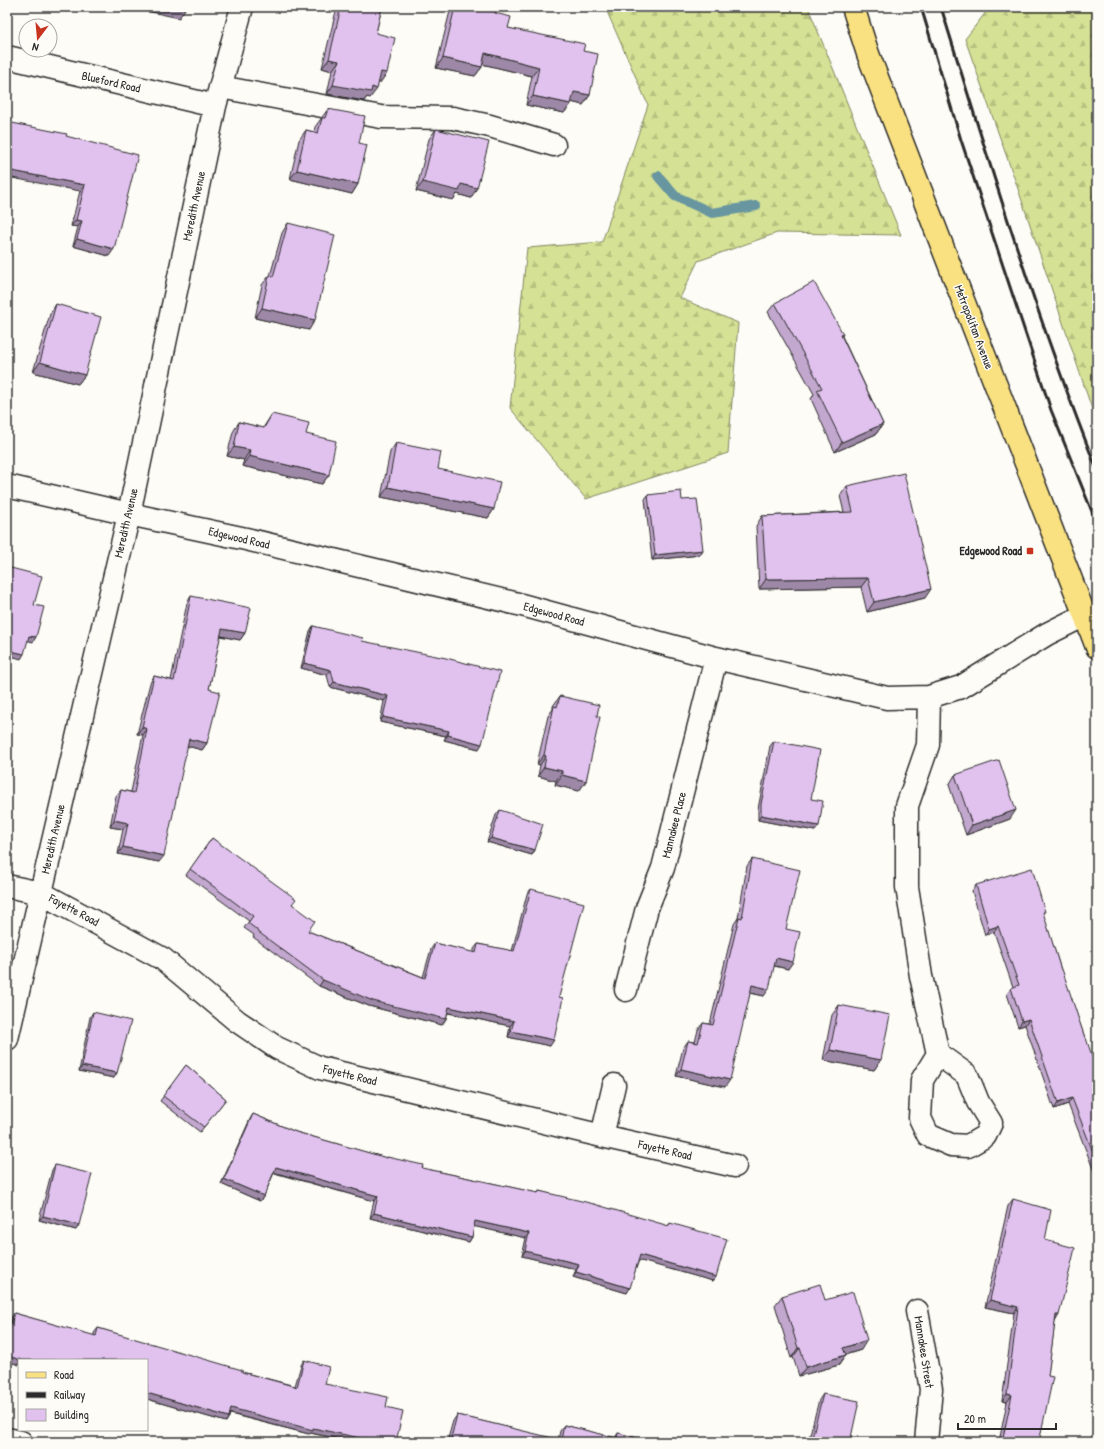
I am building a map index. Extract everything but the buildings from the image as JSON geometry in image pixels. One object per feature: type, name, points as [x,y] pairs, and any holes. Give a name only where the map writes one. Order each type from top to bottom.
[{"type":"main road","name":"Metropolitan Avenue","points":[[853,7],[868,54],[1097,647]]},
{"type":"street","name":"Meredith Avenue","points":[[7,1039],[129,514],[218,97],[242,7]]},
{"type":"street","name":"Blueford Road","points":[[7,57],[218,97],[381,117],[452,118],[490,126],[554,145]]},
{"type":"street","name":"Edgewood Road","points":[[7,486],[246,539],[518,604],[716,658],[887,698],[929,697],[961,687],[1047,634],[1085,615]]},
{"type":"street","name":"Mannakee Place","points":[[626,990],[647,908],[663,868],[716,658]]},
{"type":"street","points":[[929,697],[928,745],[907,806],[907,887],[921,976],[938,1054]]},
{"type":"street","name":"Fayette Road","points":[[7,886],[41,893],[163,959],[237,1021],[277,1048],[320,1068],[602,1136],[735,1166]]},
{"type":"street","points":[[602,1136],[614,1085]]},
{"type":"street","name":"Mannakee Street","points":[[917,1310],[931,1389],[926,1442]]},
{"type":"street","points":[[7,1439],[21,1442]]},
{"type":"green space","points":[[605,7],[808,7],[901,235],[777,233],[698,261],[680,298],[738,323],[728,453],[586,499],[510,408],[527,248],[602,242],[648,105]]},
{"type":"green space","points":[[990,7],[1097,7],[1097,424],[1015,180],[965,39]]},
{"type":"waterway","points":[[658,176],[675,196],[712,213],[756,206]]},
{"type":"railway","points":[[921,7],[961,140],[1051,410],[1097,524]]},
{"type":"railway","points":[[941,7],[1014,240],[1054,356],[1097,470]]},
{"type":"place","name":"Edgewood Road","points":[[1030,551]]}]
